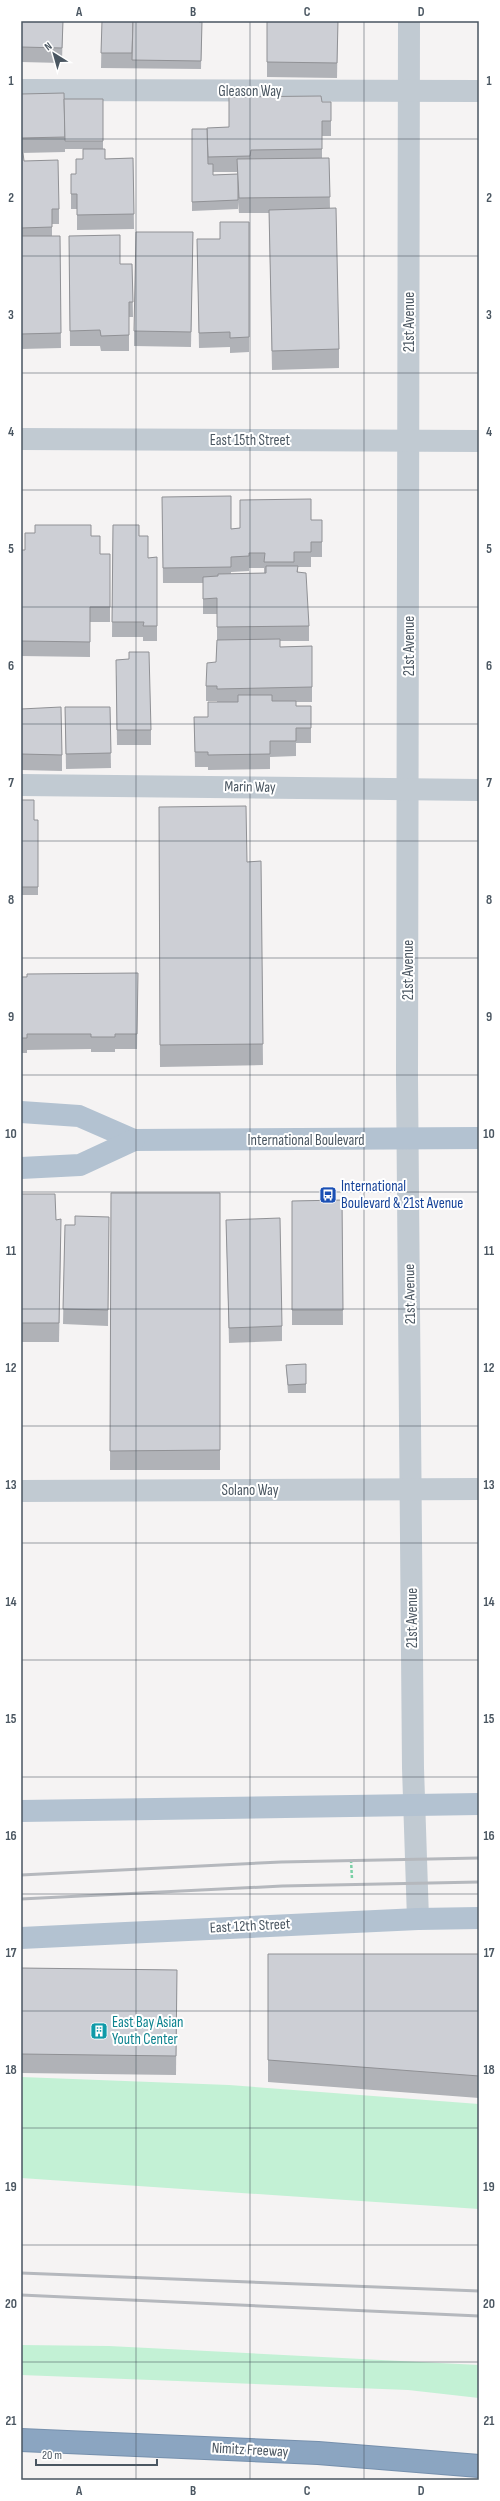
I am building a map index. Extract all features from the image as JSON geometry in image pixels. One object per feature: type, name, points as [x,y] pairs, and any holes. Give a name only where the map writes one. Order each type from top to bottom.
[{"type":"highway","name":"Nimitz Freeway","points":[[21,2440],[318,2453],[479,2466]]},
{"type":"main road","name":"International Boulevard","points":[[21,1112],[79,1116],[134,1140],[408,1140],[479,1138]]},
{"type":"main road","name":"International Boulevard","points":[[21,1168],[80,1165],[134,1140]]},
{"type":"main road","points":[[21,1811],[479,1804]]},
{"type":"main road","name":"East 12th Street","points":[[21,1938],[418,1919],[479,1918]]},
{"type":"street","name":"21st Avenue","points":[[409,21],[410,441],[408,1140],[415,1805],[418,1919]]},
{"type":"street","name":"Gleason Way","points":[[21,90],[479,91]]},
{"type":"street","name":"East 15th Street","points":[[21,439],[479,441]]},
{"type":"street","name":"Marin Way","points":[[21,785],[479,790]]},
{"type":"street","name":"Solano Way","points":[[21,1491],[479,1489]]},
{"type":"path","points":[[351,1860],[352,1879]]},
{"type":"green space","points":[[21,2077],[229,2085],[479,2104],[479,2209],[21,2178]]},
{"type":"green space","points":[[21,2345],[109,2346],[479,2365],[479,2398],[408,2390],[21,2375]]},
{"type":"building","points":[[21,21],[63,21],[62,48],[21,47]]},
{"type":"building","points":[[102,21],[133,21],[132,53],[101,53]]},
{"type":"building","points":[[133,21],[202,22],[201,61],[132,60]]},
{"type":"building","points":[[267,21],[338,21],[337,63],[267,62]]},
{"type":"building","points":[[64,93],[65,137],[21,138],[21,94]]},
{"type":"building","points":[[321,96],[322,102],[331,102],[331,121],[322,121],[322,149],[251,150],[250,156],[208,157],[207,128],[229,127],[229,97]]},
{"type":"building","points":[[64,99],[103,99],[103,141],[65,141]]},
{"type":"building","points":[[192,129],[207,129],[208,164],[213,164],[213,175],[238,174],[238,200],[192,202]]},
{"type":"building","points":[[83,149],[105,149],[105,159],[133,158],[134,214],[77,215],[77,194],[71,194],[71,174],[76,174],[76,159],[83,159]]},
{"type":"building","points":[[21,153],[23,153],[24,161],[58,160],[59,209],[52,209],[52,227],[21,228]]},
{"type":"building","points":[[329,158],[330,197],[239,198],[237,159]]},
{"type":"building","points":[[336,208],[339,349],[272,351],[269,210]]},
{"type":"building","points":[[220,222],[249,222],[249,337],[230,338],[230,332],[199,333],[197,239],[220,239]]},
{"type":"building","points":[[136,232],[193,232],[191,332],[134,331]]},
{"type":"building","points":[[120,235],[120,264],[132,264],[133,302],[129,302],[129,335],[101,336],[100,330],[70,331],[69,236]]},
{"type":"building","points":[[21,236],[60,236],[61,333],[21,334]]},
{"type":"building","points":[[231,496],[231,529],[240,528],[240,500],[311,499],[311,520],[322,520],[322,542],[311,542],[311,552],[294,552],[294,562],[264,562],[265,553],[249,553],[249,556],[231,557],[231,567],[163,568],[162,497]]},
{"type":"building","points":[[35,525],[91,525],[91,536],[100,536],[100,554],[110,554],[110,607],[90,607],[90,642],[21,641],[21,550],[25,550],[25,533],[35,533]]},
{"type":"building","points":[[113,525],[139,525],[139,536],[148,536],[148,558],[157,557],[157,626],[143,626],[144,622],[112,622]]},
{"type":"building","points":[[266,566],[298,566],[297,572],[306,573],[309,626],[217,627],[217,598],[203,599],[203,577],[218,576],[218,574],[266,573]]},
{"type":"building","points":[[280,639],[280,647],[312,646],[312,687],[217,689],[217,686],[206,686],[207,663],[216,662],[217,640]]},
{"type":"building","points":[[129,652],[149,652],[151,730],[117,730],[116,660],[129,659]]},
{"type":"building","points":[[238,695],[272,695],[272,701],[296,701],[296,706],[311,706],[311,728],[296,728],[296,741],[270,741],[270,754],[208,755],[208,752],[195,752],[194,717],[208,717],[208,702],[238,702]]},
{"type":"building","points":[[61,707],[62,755],[21,754],[21,709]]},
{"type":"building","points":[[65,707],[110,707],[111,753],[66,754]]},
{"type":"building","points":[[21,800],[34,800],[34,820],[38,820],[38,887],[21,887]]},
{"type":"building","points":[[246,806],[247,862],[261,861],[263,1044],[160,1045],[159,807]]},
{"type":"building","points":[[138,973],[137,1034],[115,1034],[115,1037],[91,1037],[91,1034],[27,1034],[27,1038],[21,1038],[21,977],[27,977],[27,974]]},
{"type":"building","points":[[111,1193],[220,1193],[220,1450],[110,1451]]},
{"type":"building","points":[[21,1194],[55,1194],[56,1220],[61,1219],[59,1323],[21,1323]]},
{"type":"building","points":[[342,1200],[343,1310],[292,1310],[292,1201]]},
{"type":"building","points":[[75,1216],[109,1217],[108,1310],[63,1309],[65,1225],[75,1225]]},
{"type":"building","points":[[280,1218],[282,1326],[229,1328],[226,1220]]},
{"type":"building","points":[[306,1364],[306,1384],[288,1385],[286,1365]]},
{"type":"building","points":[[268,1954],[479,1954],[479,2076],[268,2060]]},
{"type":"building","name":"East Bay Asian Youth Center","points":[[21,1968],[177,1970],[176,2056],[21,2054]]},
{"type":"railway","points":[[21,1875],[281,1862],[479,1858]]},
{"type":"railway","points":[[21,1899],[282,1886],[479,1882]]},
{"type":"railway","points":[[21,2273],[479,2291]]},
{"type":"railway","points":[[21,2295],[479,2316]]},
{"type":"place","name":"International Boulevard & 21st Avenue","points":[[328,1195]]},
{"type":"place","name":"East Bay Asian Youth Center","points":[[99,2031]]}]
